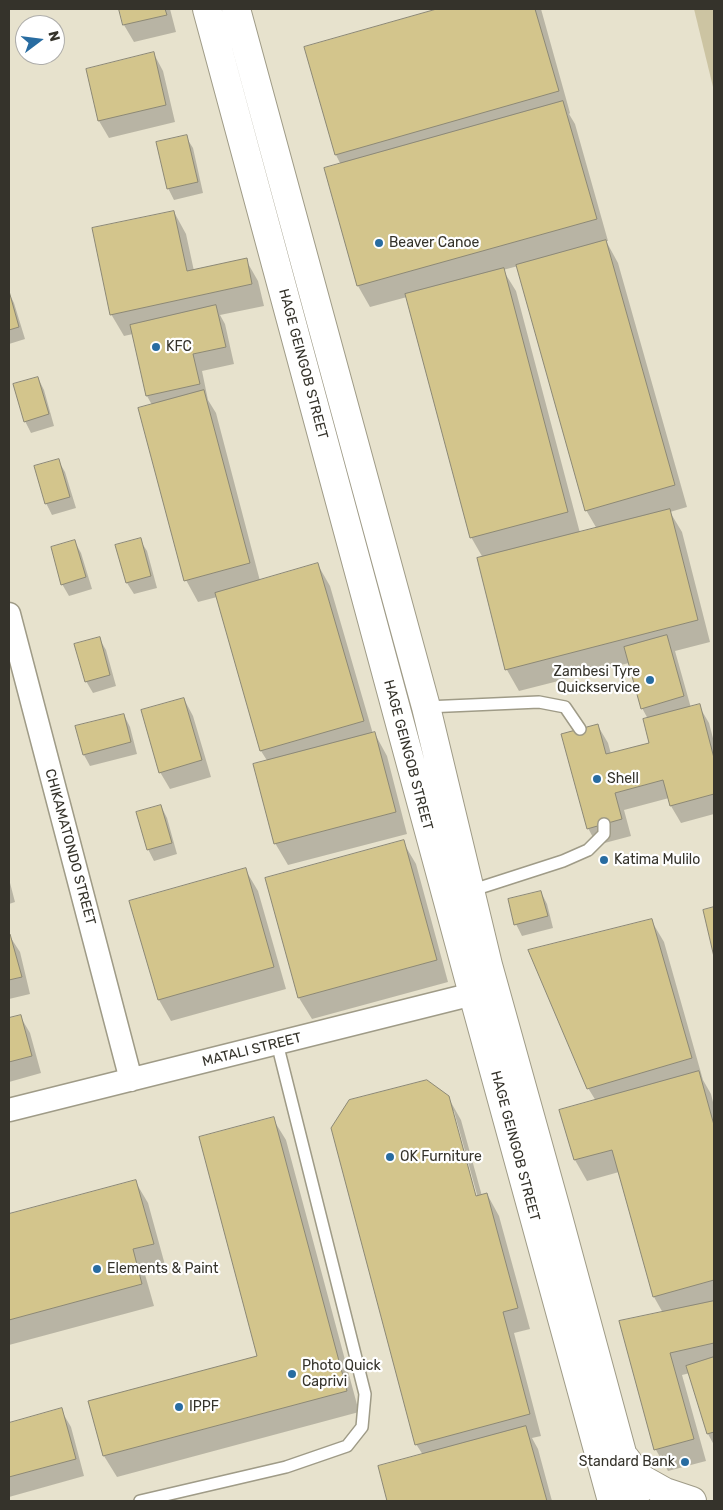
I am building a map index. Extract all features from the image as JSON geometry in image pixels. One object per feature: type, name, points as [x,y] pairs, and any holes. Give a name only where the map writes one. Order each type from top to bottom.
[{"type":"street","name":"HAGE GEINGOB STREET","points":[[207,9],[483,989],[612,1501]]},
{"type":"street","name":"HAGE GEINGOB STREET","points":[[236,9],[426,707],[470,891],[483,989],[557,1212],[636,1501]]},
{"type":"street","name":"CHIKAMATONDO STREET","points":[[9,614],[131,1080]]},
{"type":"street","name":"MATALI STREET","points":[[9,1110],[483,989]]},
{"type":"street","points":[[622,1454],[640,1478],[665,1492],[692,1501]]},
{"type":"lane","points":[[426,707],[539,702],[565,707],[580,729]]},
{"type":"lane","points":[[470,891],[564,861],[588,850],[604,834],[604,824]]},
{"type":"lane","points":[[140,1501],[286,1467],[347,1446],[362,1428],[365,1394],[277,1043]]},
{"type":"shaded area","points":[[694,9],[714,9],[714,91]]},
{"type":"building","points":[[119,9],[165,9],[167,15],[123,25]]},
{"type":"building","points":[[437,9],[535,9],[559,91],[335,155],[304,47]]},
{"type":"building","points":[[154,52],[166,105],[98,121],[86,69]]},
{"type":"building","points":[[563,101],[597,219],[357,286],[324,168]]},
{"type":"building","points":[[187,135],[198,182],[167,189],[156,142]]},
{"type":"building","points":[[174,211],[187,271],[247,258],[252,284],[110,315],[92,228]]},
{"type":"building","points":[[606,240],[675,485],[585,511],[516,265]]},
{"type":"building","points":[[504,268],[568,512],[470,538],[405,294]]},
{"type":"building","points":[[9,291],[19,327],[9,330]]},
{"type":"building","points":[[216,305],[226,347],[193,354],[200,384],[146,396],[130,325]]},
{"type":"building","points":[[38,377],[49,414],[24,422],[13,384]]},
{"type":"building","points":[[204,390],[250,563],[184,581],[138,408]]},
{"type":"building","points":[[59,459],[70,497],[45,504],[34,466]]},
{"type":"building","points":[[670,509],[698,620],[505,670],[477,558]]},
{"type":"building","points":[[141,538],[151,576],[126,583],[115,545]]},
{"type":"building","points":[[75,540],[86,577],[61,585],[51,547]]},
{"type":"building","points":[[318,563],[364,721],[260,751],[215,593]]},
{"type":"building","points":[[667,635],[684,696],[641,709],[624,647]]},
{"type":"building","points":[[100,637],[110,675],[85,682],[74,644]]},
{"type":"building","points":[[184,698],[202,760],[159,773],[141,710]]},
{"type":"building","points":[[700,704],[714,758],[714,794],[670,806],[663,780],[615,793],[622,819],[587,829],[561,734],[598,724],[606,754],[649,743],[643,719]]},
{"type":"building","points":[[124,714],[131,742],[83,755],[75,726]]},
{"type":"building","points":[[375,732],[396,812],[274,844],[253,764]]},
{"type":"building","points":[[161,805],[172,843],[147,850],[136,812]]},
{"type":"building","points":[[404,840],[437,960],[298,998],[265,878]]},
{"type":"building","points":[[246,868],[274,967],[158,1000],[129,901]]},
{"type":"building","points":[[541,891],[548,916],[514,925],[508,899]]},
{"type":"building","points":[[714,907],[714,957],[703,910]]},
{"type":"building","points":[[652,919],[692,1058],[587,1089],[528,950]]},
{"type":"building","points":[[9,934],[22,977],[9,980]]},
{"type":"building","points":[[21,1015],[32,1056],[9,1062],[9,1018]]},
{"type":"building","points":[[699,1071],[714,1125],[714,1280],[653,1297],[612,1150],[574,1160],[559,1110]]},
{"type":"building","points":[[427,1080],[449,1096],[476,1196],[487,1193],[518,1308],[503,1312],[530,1414],[415,1445],[331,1128],[349,1100]]},
{"type":"building","points":[[274,1117],[347,1391],[103,1456],[88,1401],[257,1356],[199,1137]]},
{"type":"building","points":[[136,1180],[154,1244],[133,1249],[142,1284],[9,1320],[9,1214]]},
{"type":"building","points":[[714,1301],[714,1343],[670,1353],[694,1439],[654,1450],[619,1321]]},
{"type":"building","points":[[714,1357],[714,1432],[707,1434],[686,1366]]},
{"type":"building","points":[[62,1408],[76,1459],[9,1477],[9,1423]]},
{"type":"building","points":[[526,1426],[547,1501],[387,1501],[378,1466]]},
{"type":"place","name":"Beaver Canoe","points":[[379,243]]},
{"type":"place","name":"KFC","points":[[156,347]]},
{"type":"place","name":"Zambesi Tyre Quickservice","points":[[650,680]]},
{"type":"place","name":"Shell","points":[[597,779]]},
{"type":"place","name":"Katima Mulilo","points":[[604,860]]},
{"type":"place","name":"OK Furniture","points":[[390,1157]]},
{"type":"place","name":"Elements & Paint","points":[[97,1269]]},
{"type":"place","name":"Photo Quick Caprivi","points":[[292,1374]]},
{"type":"place","name":"IPPF","points":[[179,1407]]},
{"type":"place","name":"Standard Bank","points":[[685,1462]]}]
